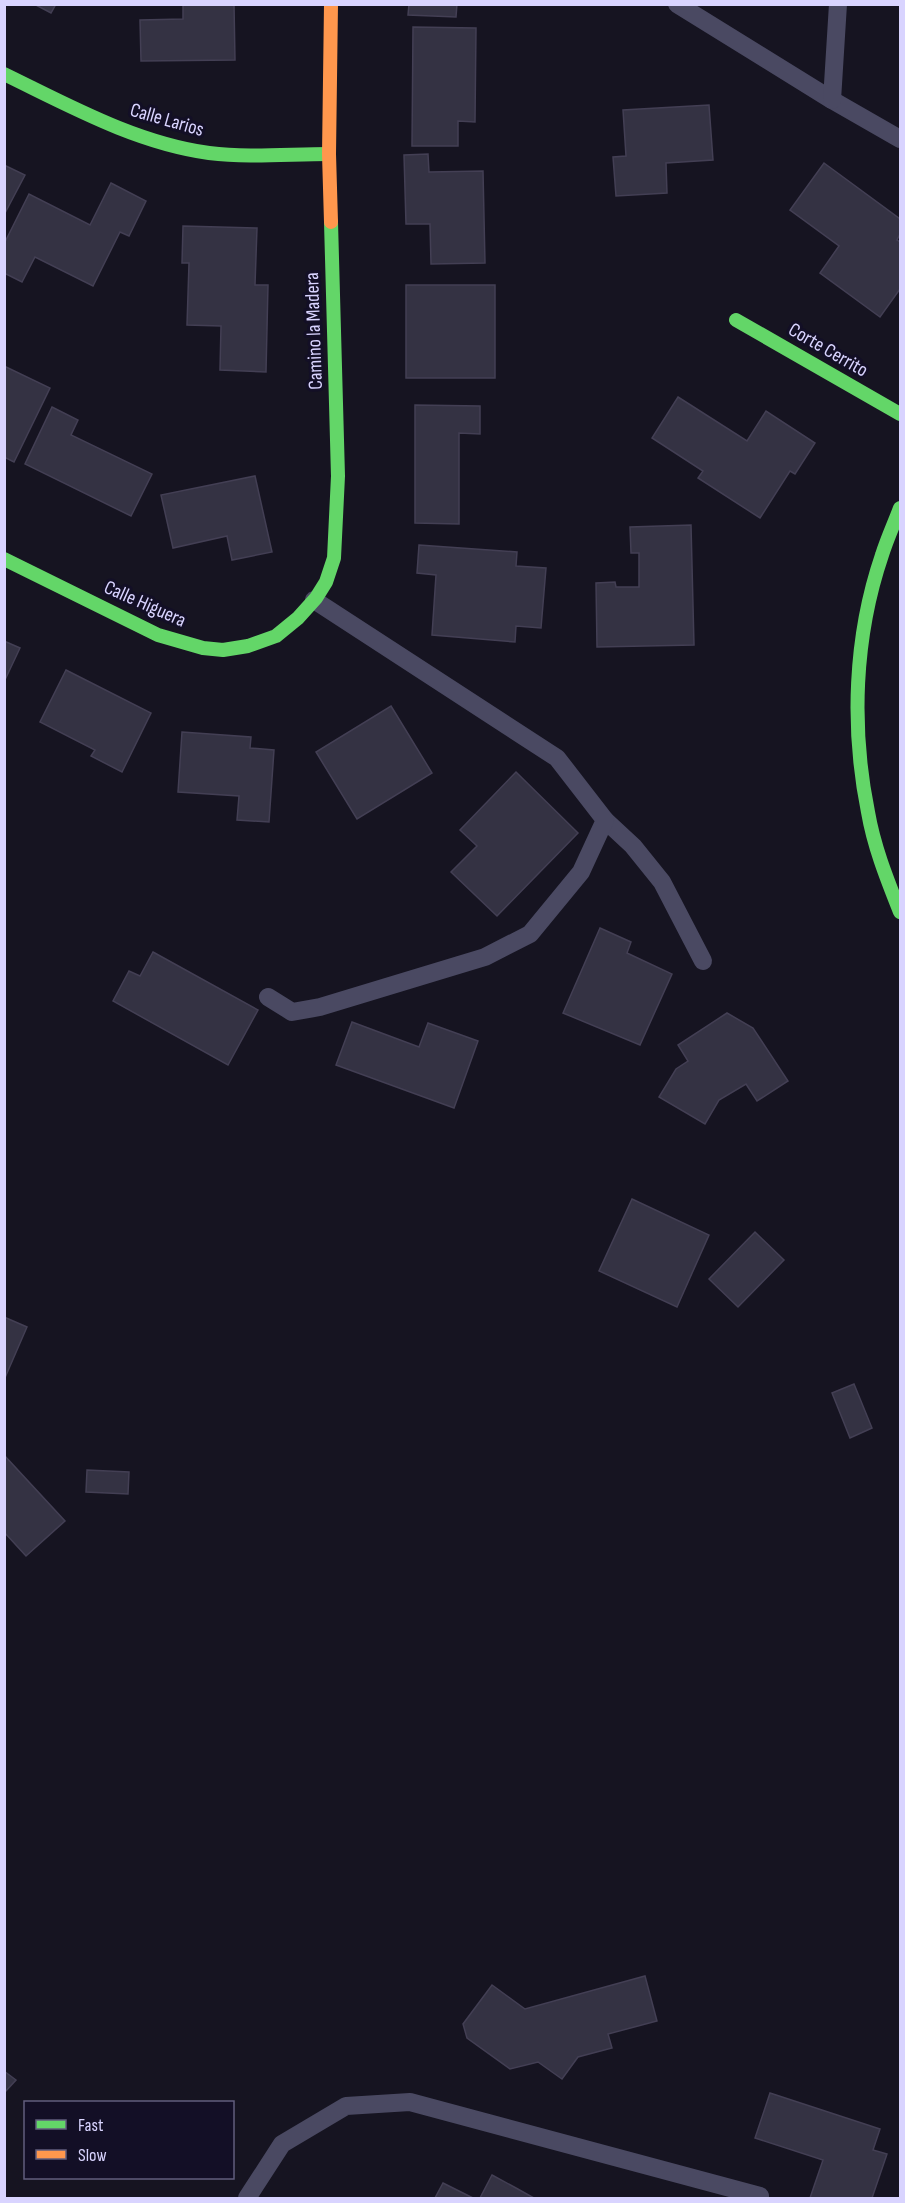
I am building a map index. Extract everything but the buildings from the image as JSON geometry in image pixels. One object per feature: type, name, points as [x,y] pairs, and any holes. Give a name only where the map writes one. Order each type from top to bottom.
[{"type":"street","name":"Camino la Madera","points":[[276,636],[298,618],[314,600],[326,582],[334,558],[338,476],[329,154],[331,4]]},
{"type":"street","name":"Calle Larios","points":[[4,74],[130,132],[163,144],[231,155],[329,154]]},
{"type":"street","name":"Corte Cerrito","points":[[736,320],[900,414]]},
{"type":"street","points":[[900,508],[881,561],[868,611],[860,664],[858,717],[861,769],[870,820],[885,873],[900,912]]},
{"type":"street","name":"Calle Higuera","points":[[4,559],[158,635],[203,648],[224,650],[248,646],[276,636]]},
{"type":"lane","points":[[677,4],[832,100],[900,139]]},
{"type":"lane","points":[[832,100],[838,4]]},
{"type":"lane","points":[[314,600],[557,758],[605,820],[633,846],[662,882],[703,961]]},
{"type":"lane","points":[[268,997],[292,1012],[320,1007],[485,957],[530,934],[581,872],[605,820]]},
{"type":"lane","points":[[247,2199],[282,2144],[300,2133],[346,2106],[410,2102],[760,2196]]},
{"type":"traffic: fast","points":[[4,74],[104,122],[155,141],[182,148],[239,155],[329,154]]},
{"type":"traffic: fast","points":[[4,559],[158,635],[203,648],[223,650],[248,646],[276,636],[298,618],[316,598],[326,582],[334,558],[338,476],[331,222]]},
{"type":"traffic: fast","points":[[736,320],[900,414]]},
{"type":"traffic: fast","points":[[900,508],[873,586],[861,650],[858,683],[859,748],[871,825],[881,863],[900,912]]},
{"type":"traffic: slow","points":[[331,4],[329,154],[331,222]]}]
